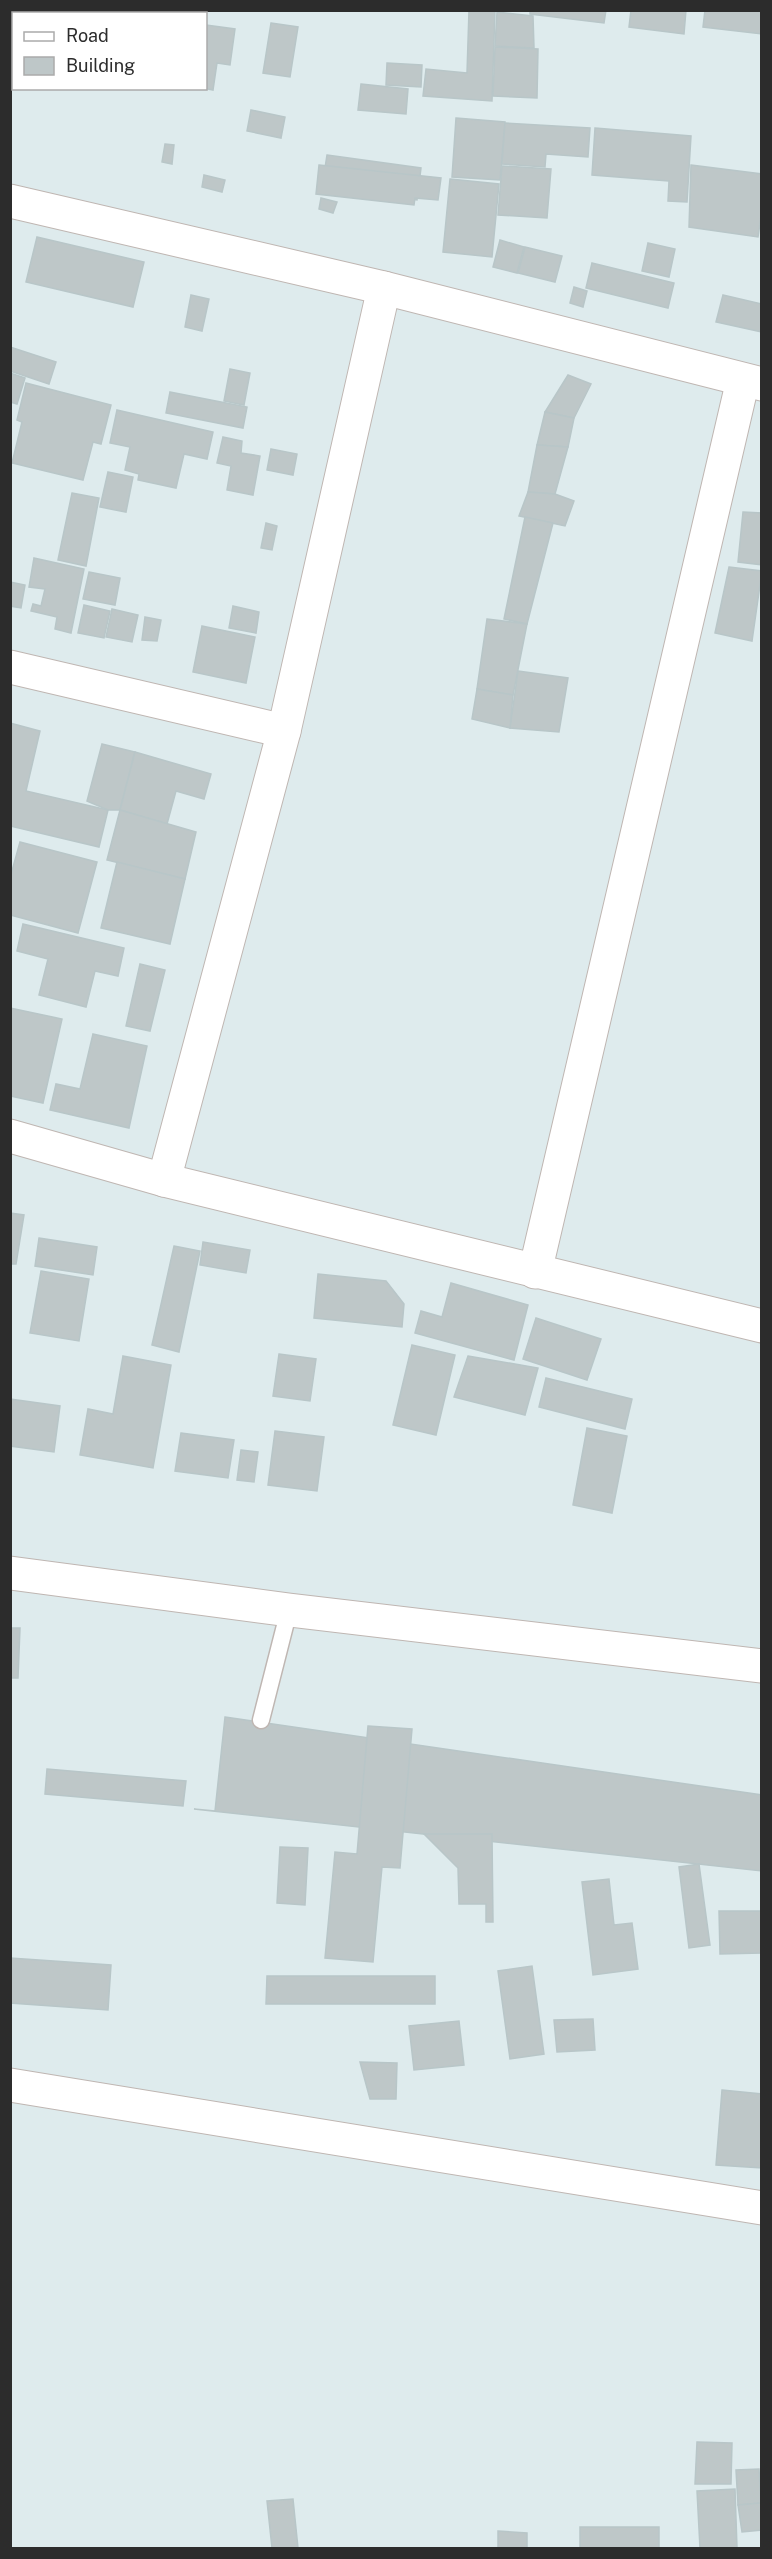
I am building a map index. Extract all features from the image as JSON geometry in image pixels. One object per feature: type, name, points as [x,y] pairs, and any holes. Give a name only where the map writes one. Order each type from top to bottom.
[{"type":"street","points":[[10,201],[384,288],[752,382],[536,1272]]},
{"type":"street","points":[[164,1180],[284,731],[384,288]]},
{"type":"street","points":[[10,667],[284,731]]},
{"type":"street","points":[[10,1136],[164,1180],[762,1326]]},
{"type":"street","points":[[10,1573],[289,1610],[762,1666]]},
{"type":"street","points":[[10,2085],[762,2208]]},
{"type":"lane","points":[[261,1720],[289,1610]]},
{"type":"building","points":[[469,10],[495,10],[492,101],[423,96],[426,69],[467,73]]},
{"type":"building","points":[[530,10],[606,10],[604,23],[530,14]]},
{"type":"building","points":[[631,10],[686,10],[684,34],[629,27]]},
{"type":"building","points":[[705,10],[762,10],[762,34],[703,27]]},
{"type":"building","points":[[497,12],[533,16],[534,48],[495,46]]},
{"type":"building","points":[[271,23],[298,27],[290,77],[263,73]]},
{"type":"building","points":[[207,25],[235,29],[230,65],[217,63],[213,90],[207,89]]},
{"type":"building","points":[[495,47],[538,49],[537,98],[493,96]]},
{"type":"building","points":[[387,63],[422,65],[421,87],[386,85]]},
{"type":"building","points":[[361,84],[408,89],[406,114],[358,110]]},
{"type":"building","points":[[251,110],[285,117],[281,138],[247,131]]},
{"type":"building","points":[[456,118],[505,122],[500,180],[452,177]]},
{"type":"building","points":[[505,123],[590,128],[588,157],[546,154],[545,167],[502,164]]},
{"type":"building","points":[[595,128],[691,136],[687,202],[668,201],[669,181],[592,175]]},
{"type":"building","points":[[165,144],[174,145],[172,164],[162,162]]},
{"type":"building","points":[[327,155],[421,168],[417,200],[322,187]]},
{"type":"building","points":[[319,165],[441,178],[438,200],[415,198],[414,205],[316,194]]},
{"type":"building","points":[[691,165],[762,174],[762,210],[758,237],[689,227]]},
{"type":"building","points":[[502,166],[551,169],[547,218],[498,215]]},
{"type":"building","points":[[204,175],[225,180],[222,192],[202,187]]},
{"type":"building","points":[[450,179],[499,184],[492,257],[443,252]]},
{"type":"building","points":[[321,198],[337,202],[333,213],[319,209]]},
{"type":"building","points":[[37,237],[144,262],[133,307],[26,282]]},
{"type":"building","points":[[500,240],[524,247],[517,273],[493,267]]},
{"type":"building","points":[[648,243],[675,249],[669,277],[642,271]]},
{"type":"building","points":[[525,247],[562,256],[555,282],[518,273]]},
{"type":"building","points":[[592,263],[674,283],[668,308],[586,288]]},
{"type":"building","points":[[574,287],[587,291],[583,307],[570,303]]},
{"type":"building","points":[[191,295],[209,299],[202,331],[185,327]]},
{"type":"building","points":[[723,295],[762,304],[762,332],[716,322]]},
{"type":"building","points":[[10,347],[56,362],[49,384],[10,371]]},
{"type":"building","points":[[230,369],[250,373],[244,405],[224,401]]},
{"type":"building","points":[[10,373],[25,378],[17,404],[10,402]]},
{"type":"building","points":[[568,375],[591,384],[574,418],[545,412]]},
{"type":"building","points":[[26,383],[111,405],[101,444],[93,442],[83,480],[12,463],[22,422],[17,420]]},
{"type":"building","points":[[170,392],[247,407],[243,428],[166,413]]},
{"type":"building","points":[[117,410],[213,432],[207,459],[184,454],[176,488],[138,480],[139,474],[125,470],[130,447],[110,443]]},
{"type":"building","points":[[545,412],[574,418],[568,447],[537,445]]},
{"type":"building","points":[[223,437],[242,441],[241,453],[260,456],[253,495],[227,490],[231,466],[217,463]]},
{"type":"building","points":[[537,445],[568,447],[555,494],[528,492]]},
{"type":"building","points":[[271,449],[297,454],[293,475],[267,470]]},
{"type":"building","points":[[108,472],[133,477],[126,512],[100,507]]},
{"type":"building","points":[[528,492],[555,494],[574,501],[565,526],[519,516]]},
{"type":"building","points":[[72,493],[99,498],[86,566],[58,560]]},
{"type":"building","points":[[743,512],[762,513],[762,565],[738,562]]},
{"type":"building","points":[[525,517],[553,523],[527,624],[504,619]]},
{"type":"building","points":[[266,523],[277,526],[272,550],[261,548]]},
{"type":"building","points":[[34,558],[84,569],[71,633],[55,629],[57,617],[31,611],[33,604],[41,606],[45,589],[29,587]]},
{"type":"building","points":[[729,567],[762,571],[752,641],[715,633]]},
{"type":"building","points":[[89,572],[120,578],[115,605],[83,599]]},
{"type":"building","points":[[10,582],[25,585],[21,608],[10,606]]},
{"type":"building","points":[[84,605],[110,611],[104,638],[78,633]]},
{"type":"building","points":[[233,606],[259,612],[256,633],[229,628]]},
{"type":"building","points":[[112,609],[138,615],[132,642],[106,637]]},
{"type":"building","points":[[145,617],[161,620],[157,641],[142,640]]},
{"type":"building","points":[[487,619],[527,624],[513,695],[477,689]]},
{"type":"building","points":[[202,626],[255,637],[246,683],[193,672]]},
{"type":"building","points":[[518,671],[568,678],[559,732],[510,728]]},
{"type":"building","points":[[477,689],[513,695],[510,728],[472,719]]},
{"type":"building","points":[[10,723],[40,731],[26,791],[108,810],[99,847],[10,826]]},
{"type":"building","points":[[102,744],[135,752],[120,810],[108,810],[87,801]]},
{"type":"building","points":[[135,752],[211,774],[204,799],[176,791],[167,824],[120,810]]},
{"type":"building","points":[[120,810],[196,832],[185,879],[107,860]]},
{"type":"building","points":[[20,842],[97,862],[78,933],[10,915],[10,878]]},
{"type":"building","points":[[117,862],[185,879],[170,944],[101,928]]},
{"type":"building","points":[[23,924],[124,948],[118,976],[95,971],[86,1007],[39,995],[48,959],[17,951]]},
{"type":"building","points":[[140,964],[165,970],[150,1031],[126,1026]]},
{"type":"building","points":[[10,1008],[62,1019],[43,1103],[10,1096]]},
{"type":"building","points":[[93,1034],[147,1046],[129,1128],[50,1110],[56,1084],[80,1089]]},
{"type":"building","points":[[10,1213],[24,1215],[16,1264],[10,1264]]},
{"type":"building","points":[[39,1238],[97,1247],[93,1275],[35,1266]]},
{"type":"building","points":[[203,1242],[250,1250],[246,1273],[200,1265]]},
{"type":"building","points":[[174,1246],[200,1251],[179,1352],[152,1345]]},
{"type":"building","points":[[41,1271],[89,1279],[79,1341],[30,1333]]},
{"type":"building","points":[[318,1274],[386,1281],[404,1304],[402,1327],[314,1318]]},
{"type":"building","points":[[451,1283],[528,1305],[514,1360],[415,1333],[421,1311],[442,1317]]},
{"type":"building","points":[[536,1318],[601,1339],[587,1380],[523,1359]]},
{"type":"building","points":[[412,1345],[455,1355],[436,1435],[393,1425]]},
{"type":"building","points":[[279,1354],[316,1359],[310,1401],[273,1396]]},
{"type":"building","points":[[123,1356],[171,1365],[153,1468],[80,1455],[88,1409],[113,1414]]},
{"type":"building","points":[[468,1356],[538,1368],[525,1415],[454,1397]]},
{"type":"building","points":[[546,1378],[632,1399],[625,1429],[539,1407]]},
{"type":"building","points":[[10,1399],[60,1406],[54,1452],[10,1446]]},
{"type":"building","points":[[587,1428],[627,1436],[612,1513],[573,1505]]},
{"type":"building","points":[[275,1431],[324,1437],[317,1491],[268,1485]]},
{"type":"building","points":[[181,1433],[234,1440],[228,1478],[175,1471]]},
{"type":"building","points":[[241,1450],[258,1452],[254,1482],[237,1480]]},
{"type":"building","points":[[10,1628],[20,1628],[18,1678],[10,1678]]},
{"type":"building","points":[[225,1717],[762,1795],[762,1871],[194,1809],[215,1811]]},
{"type":"building","points":[[368,1726],[412,1729],[400,1868],[382,1867],[373,1962],[325,1958],[335,1852],[357,1854]]},
{"type":"building","points":[[47,1769],[186,1781],[183,1806],[45,1794]]},
{"type":"building","points":[[424,1834],[492,1834],[493,1922],[486,1922],[486,1904],[459,1904],[458,1868]]},
{"type":"building","points":[[280,1847],[308,1848],[305,1905],[277,1903]]},
{"type":"building","points":[[699,1864],[710,1945],[689,1948],[679,1867]]},
{"type":"building","points":[[609,1879],[614,1925],[632,1923],[638,1969],[593,1975],[582,1882]]},
{"type":"building","points":[[719,1911],[762,1911],[762,1953],[720,1954]]},
{"type":"building","points":[[10,1958],[111,1965],[108,2010],[10,2003]]},
{"type":"building","points":[[532,1966],[544,2054],[510,2059],[498,1971]]},
{"type":"building","points":[[267,1976],[435,1976],[435,2004],[266,2004]]},
{"type":"building","points":[[593,2019],[595,2050],[557,2052],[554,2020]]},
{"type":"building","points":[[459,2021],[464,2065],[414,2070],[409,2026]]},
{"type":"building","points":[[360,2062],[397,2063],[396,2099],[370,2099]]},
{"type":"building","points":[[722,2090],[762,2094],[762,2168],[716,2165]]},
{"type":"building","points":[[697,2442],[732,2443],[731,2484],[695,2484]]},
{"type":"building","points":[[759,2469],[761,2503],[738,2505],[736,2470]]},
{"type":"building","points":[[735,2489],[737,2548],[700,2548],[697,2491]]},
{"type":"building","points":[[293,2499],[298,2548],[272,2548],[267,2501]]},
{"type":"building","points":[[761,2503],[762,2530],[742,2532],[738,2505]]},
{"type":"building","points":[[580,2527],[659,2527],[659,2548],[580,2548]]},
{"type":"building","points":[[498,2531],[527,2533],[527,2548],[498,2548]]}]
